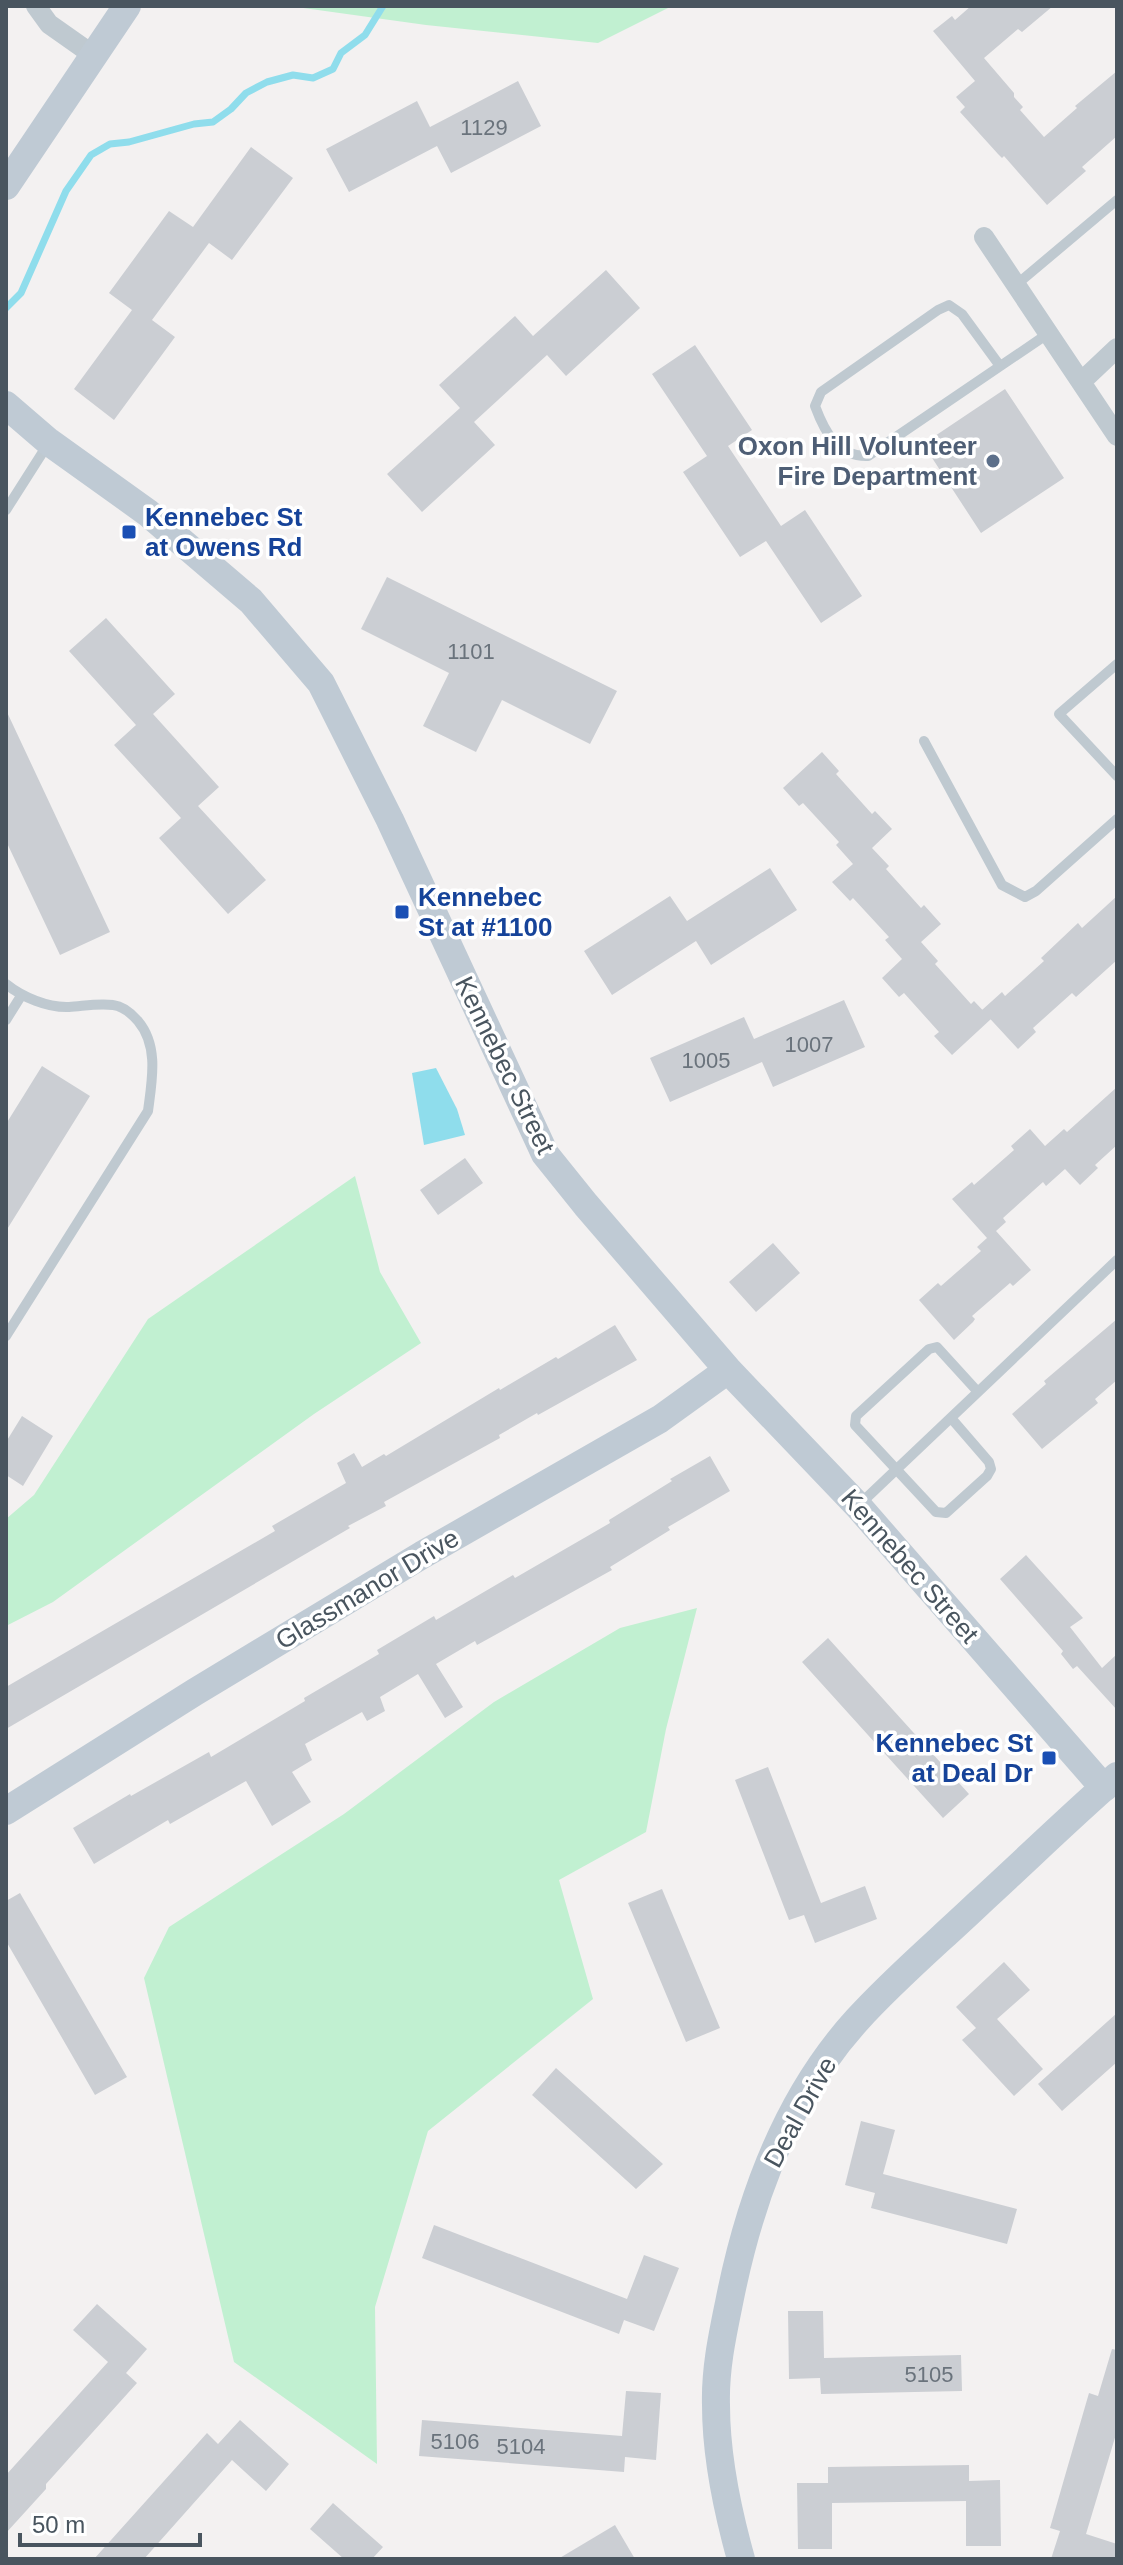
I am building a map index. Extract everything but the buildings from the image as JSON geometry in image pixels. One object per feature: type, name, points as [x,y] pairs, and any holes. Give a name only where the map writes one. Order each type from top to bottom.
[{"type":"street","points":[[36,6],[49,24],[93,55]]},
{"type":"street","points":[[6,186],[127,6]]},
{"type":"street","points":[[984,237],[1116,434]]},
{"type":"street","points":[[1081,382],[1117,348]]},
{"type":"street","name":"Kennebec Street","points":[[6,405],[49,442],[133,501],[251,601],[321,683],[390,820],[545,1154],[728,1370],[858,1506],[1110,1782]]},
{"type":"street","name":"Glassmanor Drive","points":[[6,1811],[409,1563],[660,1419],[728,1370]]},
{"type":"street","name":"Deal Drive","points":[[741,2559],[722,2479],[716,2405],[719,2348],[754,2202],[781,2136],[816,2075],[856,2021],[1110,1782]]},
{"type":"lane","points":[[1016,285],[1117,200]]},
{"type":"lane","points":[[1000,366],[962,314],[949,305],[821,392],[815,406],[820,420],[840,449],[852,456],[868,456],[1049,333]]},
{"type":"lane","points":[[6,510],[49,442]]},
{"type":"lane","points":[[1117,664],[1059,714],[1117,776]]},
{"type":"lane","points":[[924,741],[1002,885],[1025,897],[1036,891],[1117,819]]},
{"type":"lane","points":[[6,984],[21,996],[65,1008],[117,1005],[131,1012],[146,1030],[152,1052],[153,1074],[148,1111],[6,1336]]},
{"type":"lane","points":[[6,1020],[21,996]]},
{"type":"lane","points":[[858,1506],[1117,1260]]},
{"type":"lane","points":[[951,1418],[989,1462],[991,1469],[946,1513],[936,1512],[855,1425],[856,1416],[929,1349],[937,1347],[978,1392]]},
{"type":"green space","points":[[289,6],[672,6],[598,43],[426,25]]},
{"type":"green space","points":[[355,1176],[380,1272],[421,1343],[314,1414],[53,1602],[6,1626],[6,1519],[34,1495],[148,1319]]},
{"type":"green space","points":[[697,1608],[666,1729],[646,1832],[559,1880],[593,1999],[428,2131],[375,2307],[377,2464],[234,2362],[144,1978],[169,1927],[344,1814],[494,1702],[620,1628]]},
{"type":"water","points":[[436,1068],[457,1109],[465,1135],[424,1145],[412,1073]]},
{"type":"waterway","points":[[6,308],[21,293],[66,191],[91,155],[110,144],[213,122],[246,93],[267,82],[293,75],[313,78],[333,69],[341,53],[365,35],[383,6]]},
{"type":"place","name":"Oxon Hill Volunteer Fire Department","points":[[993,461]]},
{"type":"place","name":"Kennebec St at Owens Rd","points":[[129,532]]},
{"type":"place","name":"Kennebec St at #1100","points":[[402,912]]},
{"type":"place","name":"Kennebec St at Deal Dr","points":[[1049,1758]]}]
